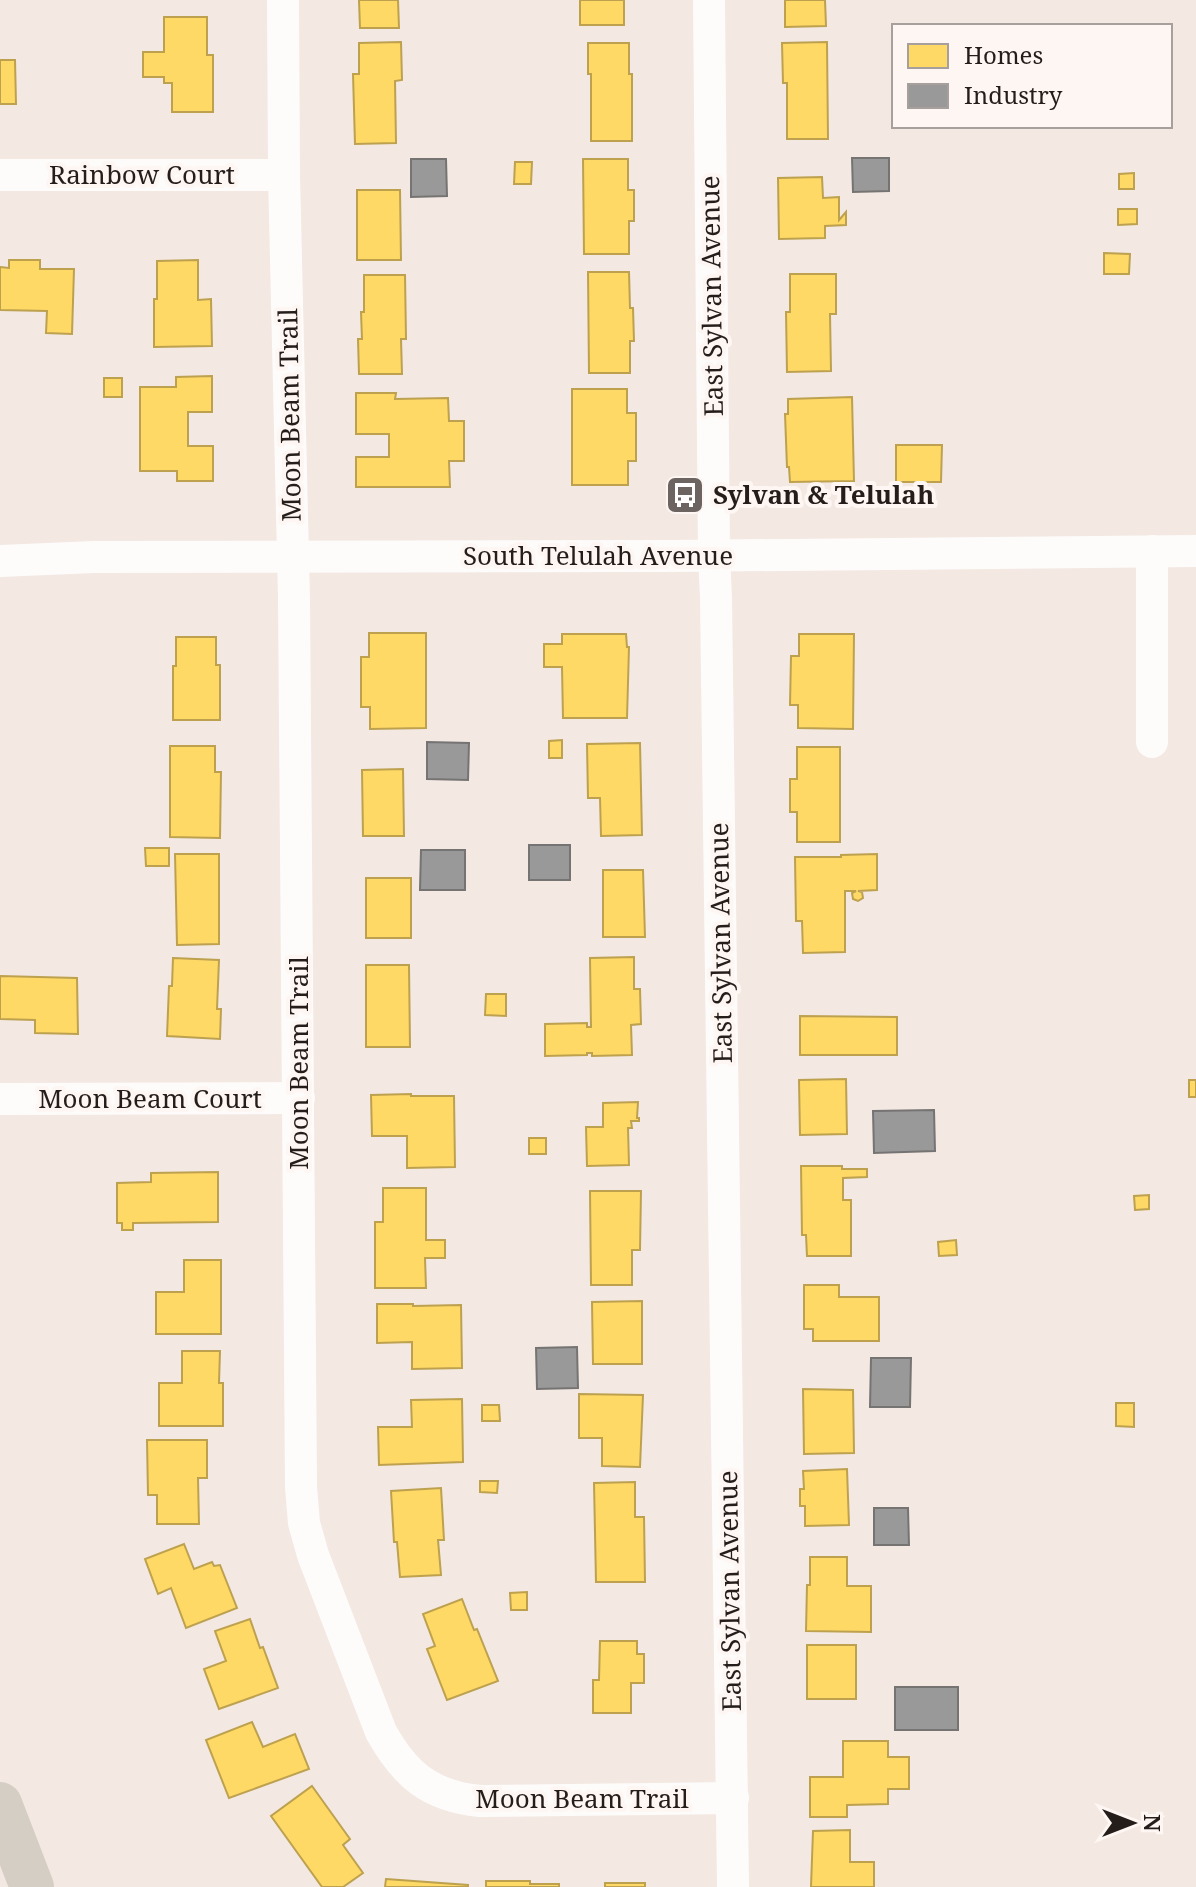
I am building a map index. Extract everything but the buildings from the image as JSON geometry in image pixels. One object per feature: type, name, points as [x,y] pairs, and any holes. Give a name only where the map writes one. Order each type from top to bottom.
[{"type":"highway","points":[[0,1804],[32,1887]]},
{"type":"street","name":"Moon Beam Trail","points":[[283,0],[295,630],[301,1487],[304,1523],[313,1555],[381,1732],[394,1755],[413,1777],[437,1791],[460,1799],[733,1798]]},
{"type":"street","name":"East Sylvan Avenue","points":[[709,0],[733,1887]]},
{"type":"street","name":"Rainbow Court","points":[[0,175],[284,175]]},
{"type":"street","points":[[1152,551],[1152,742]]},
{"type":"street","name":"South Telulah Avenue","points":[[0,561],[292,556],[1196,551]]},
{"type":"street","name":"Moon Beam Court","points":[[0,1099],[299,1098]]},
{"type":"place","name":"Sylvan & Telulah","points":[[685,495]]}]
